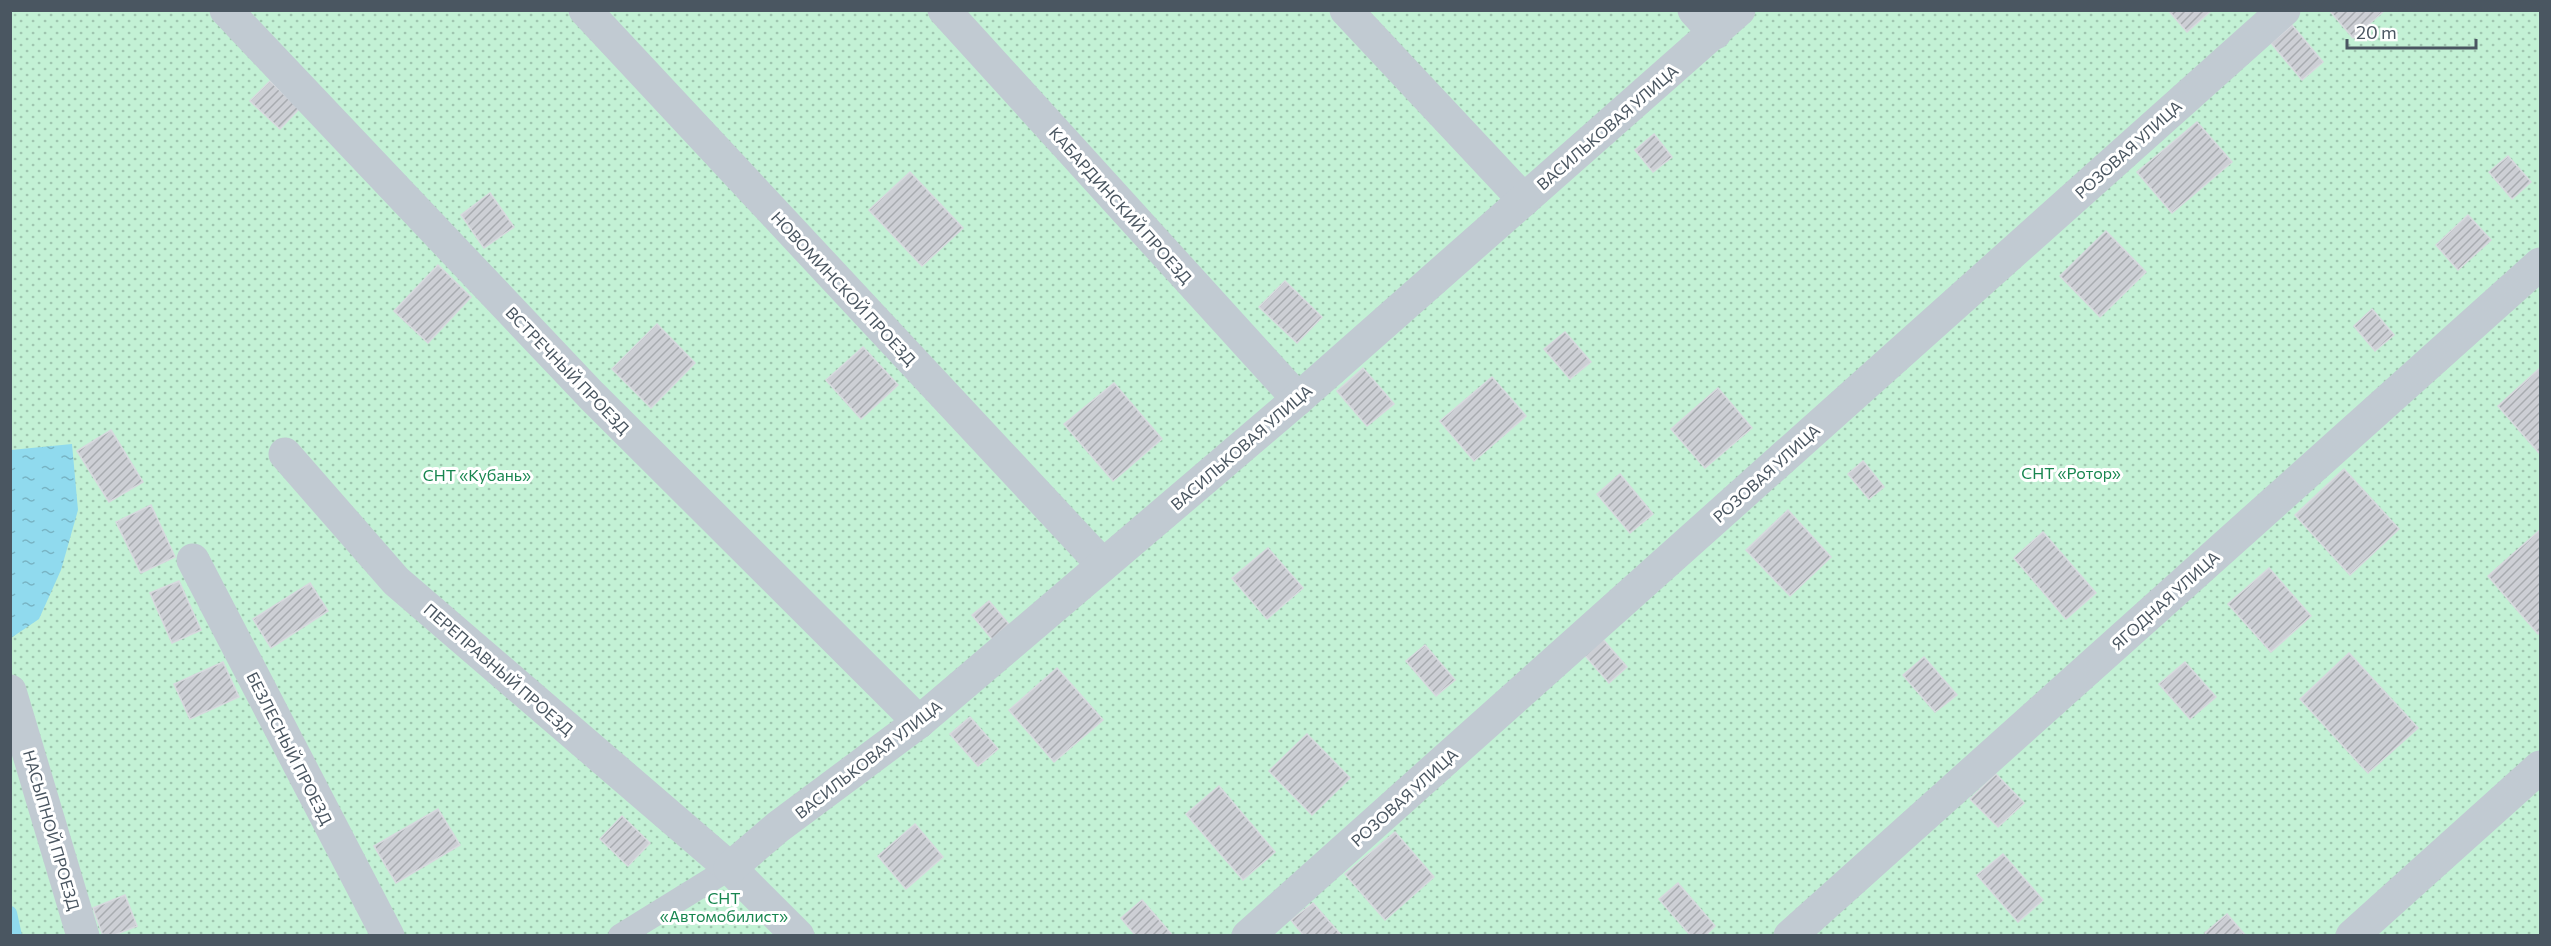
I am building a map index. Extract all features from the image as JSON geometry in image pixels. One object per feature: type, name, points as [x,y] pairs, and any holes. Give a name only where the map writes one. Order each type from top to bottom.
[{"type":"street","name":"ВСТРЕЧНЫЙ ПРОЕЗД","points":[[226,10],[591,395],[919,722]]},
{"type":"street","name":"НОВОМИНСКОЙ ПРОЕЗД","points":[[585,10],[1103,566]]},
{"type":"street","name":"КАБАРДИНСКИЙ ПРОЕЗД","points":[[944,10],[1298,399]]},
{"type":"street","points":[[1346,10],[1524,200]]},
{"type":"street","name":"ВАСИЛЬКОВАЯ УЛИЦА","points":[[730,868],[778,827],[919,722],[1298,399],[1524,200],[1705,22],[1739,10]]},
{"type":"street","name":"РОЗОВАЯ УЛИЦА","points":[[1248,936],[2284,10]]},
{"type":"street","name":"ЯГОДНАЯ УЛИЦА","points":[[1790,936],[2541,264]]},
{"type":"street","name":"ПЕРЕПРАВНЫЙ ПРОЕЗД","points":[[285,454],[396,580],[730,868],[798,936]]},
{"type":"street","name":"БЕЗЛЕСНЫЙ ПРОЕЗД","points":[[193,560],[388,936]]},
{"type":"street","name":"НАСЫПНОЙ ПРОЕЗД","points":[[10,691],[82,936]]},
{"type":"street","points":[[2352,936],[2541,767]]},
{"type":"lane","points":[[620,936],[730,868]]},
{"type":"green space","points":[[10,11],[2540,11],[2540,935],[11,935]]},
{"type":"water","points":[[72,444],[78,510],[61,570],[39,619],[11,638],[11,450]]},
{"type":"building","points":[[2168,10],[2212,10],[2187,32]]},
{"type":"building","points":[[2329,10],[2385,10],[2353,38]]},
{"type":"building","points":[[2292,25],[2323,62],[2302,80],[2271,43]]},
{"type":"building","points":[[270,81],[299,109],[280,129],[250,101]]},
{"type":"building","points":[[2197,122],[2232,162],[2172,213],[2137,172]]},
{"type":"building","points":[[1654,134],[1672,157],[1653,172],[1635,150]]},
{"type":"building","points":[[2508,156],[2531,182],[2512,199],[2489,172]]},
{"type":"building","points":[[910,172],[963,228],[922,266],[869,210]]},
{"type":"building","points":[[490,193],[514,227],[484,248],[461,215]]},
{"type":"building","points":[[2468,215],[2491,240],[2458,270],[2436,245]]},
{"type":"building","points":[[2106,231],[2146,272],[2100,317],[2060,276]]},
{"type":"building","points":[[438,265],[471,297],[428,343],[394,311]]},
{"type":"building","points":[[1285,281],[1322,317],[1297,343],[1259,307]]},
{"type":"building","points":[[2372,309],[2394,335],[2375,351],[2354,326]]},
{"type":"building","points":[[657,324],[695,363],[651,408],[612,369]]},
{"type":"building","points":[[1565,332],[1591,362],[1570,379],[1544,349]]},
{"type":"building","points":[[863,347],[898,385],[861,419],[826,380]]},
{"type":"building","points":[[1363,368],[1394,404],[1367,426],[1337,391]]},
{"type":"building","points":[[2540,368],[2540,454],[2498,406]]},
{"type":"building","points":[[1492,377],[1526,416],[1474,461],[1440,421]]},
{"type":"building","points":[[1114,383],[1162,439],[1113,481],[1064,424]]},
{"type":"building","points":[[1718,388],[1752,428],[1705,468],[1671,429]]},
{"type":"building","points":[[111,430],[143,482],[109,502],[77,451]]},
{"type":"building","points":[[1863,461],[1884,487],[1869,499],[1848,474]]},
{"type":"building","points":[[2344,469],[2399,529],[2350,575],[2295,515]]},
{"type":"building","points":[[1620,474],[1653,514],[1630,533],[1597,494]]},
{"type":"building","points":[[151,505],[175,557],[141,573],[116,522]]},
{"type":"building","points":[[1788,510],[1831,557],[1790,596],[1746,550]]},
{"type":"building","points":[[2540,530],[2540,631],[2538,634],[2488,576]]},
{"type":"building","points":[[2043,532],[2096,593],[2066,619],[2014,558]]},
{"type":"building","points":[[1268,548],[1303,588],[1267,619],[1232,578]]},
{"type":"building","points":[[2269,568],[2311,616],[2271,652],[2228,604]]},
{"type":"building","points":[[179,581],[201,630],[172,643],[150,593]]},
{"type":"building","points":[[310,583],[328,611],[271,648],[253,619]]},
{"type":"building","points":[[989,601],[1013,629],[996,644],[972,615]]},
{"type":"building","points":[[1600,636],[1627,667],[1609,683],[1582,652]]},
{"type":"building","points":[[1425,645],[1455,680],[1436,696],[1406,661]]},
{"type":"building","points":[[2349,653],[2418,728],[2368,773],[2300,699]]},
{"type":"building","points":[[1924,657],[1957,695],[1935,712],[1903,675]]},
{"type":"building","points":[[223,662],[239,697],[190,719],[174,684]]},
{"type":"building","points":[[2185,662],[2216,697],[2190,719],[2159,684]]},
{"type":"building","points":[[1057,668],[1103,720],[1054,762],[1009,710]]},
{"type":"building","points":[[970,717],[998,749],[978,766],[950,734]]},
{"type":"building","points":[[1307,734],[1350,778],[1312,815],[1269,771]]},
{"type":"building","points":[[1996,774],[2024,803],[1998,827],[1970,799]]},
{"type":"building","points":[[1219,786],[1275,852],[1243,880],[1186,814]]},
{"type":"building","points":[[438,809],[460,845],[396,883],[374,846]]},
{"type":"building","points":[[622,816],[650,843],[628,866],[600,839]]},
{"type":"building","points":[[915,824],[943,857],[906,889],[878,856]]},
{"type":"building","points":[[1395,832],[1434,877],[1385,920],[1345,874]]},
{"type":"building","points":[[2003,854],[2043,900],[2018,922],[1977,875]]},
{"type":"building","points":[[1678,883],[1715,926],[1705,936],[1691,936],[1659,899]]},
{"type":"building","points":[[125,895],[137,926],[112,936],[103,936],[93,908]]},
{"type":"building","points":[[1142,900],[1173,936],[1136,936],[1121,918]]},
{"type":"building","points":[[1313,903],[1340,936],[1304,936],[1291,920]]},
{"type":"building","points":[[2227,914],[2246,936],[2207,936],[2205,933]]},
{"type":"waterway","points":[[10,913],[15,936]]},
{"type":"park label","name":"СНТ «Ротор»","points":[[2071,472]]},
{"type":"park label","name":"СНТ «Кубань»","points":[[477,474]]},
{"type":"park label","name":"СНТ «Автомобилист»","points":[[724,906]]}]
